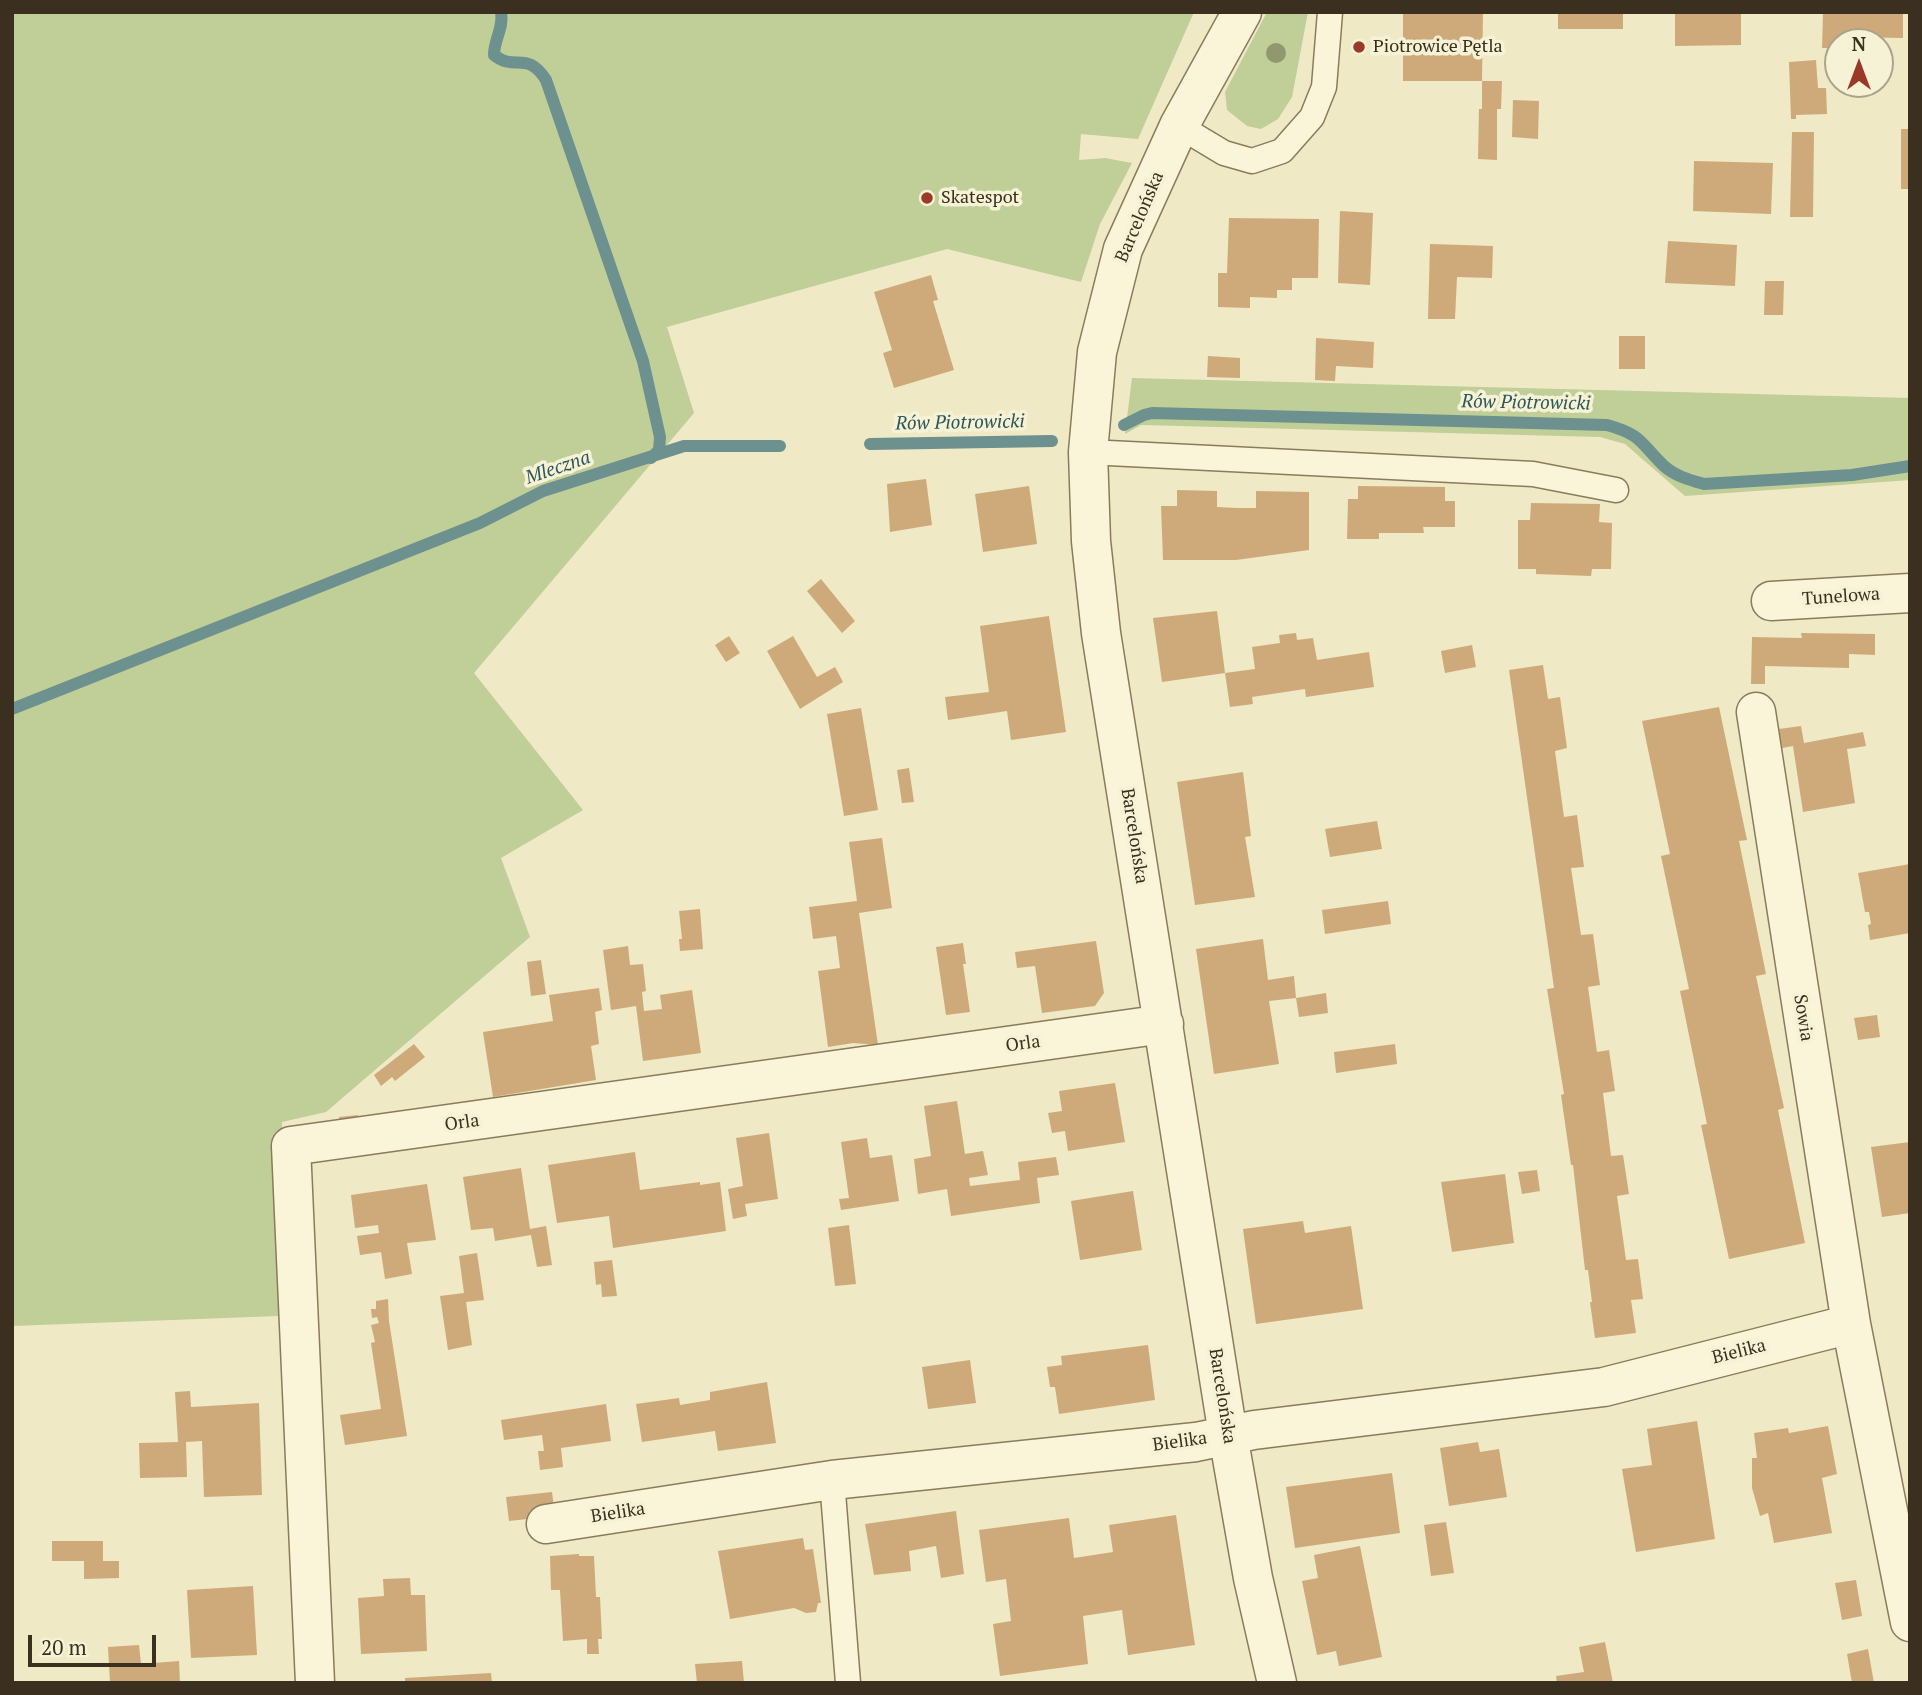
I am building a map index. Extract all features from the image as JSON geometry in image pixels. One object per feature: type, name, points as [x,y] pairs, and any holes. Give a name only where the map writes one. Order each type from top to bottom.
[{"type":"street","name":"Barcelońska","points":[[1242,12],[1179,127],[1123,248],[1097,352],[1088,452],[1091,541],[1101,633],[1228,1435],[1253,1578],[1277,1683]]},
{"type":"street","name":"Tunelowa","points":[[1771,601],[1910,593]]},
{"type":"street","name":"Sowia","points":[[1756,712],[1851,1324],[1910,1622]]},
{"type":"street","name":"Orla","points":[[315,1683],[291,1146],[1164,1024]]},
{"type":"street","name":"Bielika","points":[[546,1524],[832,1480],[1196,1442],[1228,1435],[1604,1387],[1851,1324]]},
{"type":"lane","points":[[1179,127],[1224,153],[1252,160],[1282,151],[1312,117],[1324,87],[1330,12]]},
{"type":"lane","points":[[1088,452],[1534,474],[1616,490]]},
{"type":"lane","points":[[832,1480],[848,1683]]},
{"type":"green space","points":[[12,12],[1194,12],[1138,139],[1081,134],[1079,160],[1105,158],[1132,163],[1100,224],[1081,282],[947,249],[667,327],[694,413],[474,673],[583,810],[501,858],[530,937],[326,1112],[282,1122],[278,1316],[13,1326],[12,1346]]},
{"type":"green space","points":[[1267,12],[1308,12],[1292,97],[1278,119],[1261,129],[1247,126],[1227,110],[1225,92]]},
{"type":"green space","points":[[1132,378],[1910,398],[1910,480],[1685,496],[1625,444],[1600,437],[1141,425],[1125,434]]},
{"type":"building","points":[[1403,12],[1483,12],[1482,81],[1403,81]]},
{"type":"building","points":[[1558,12],[1623,12],[1623,29],[1558,29]]},
{"type":"building","points":[[1675,12],[1741,12],[1741,45],[1675,46]]},
{"type":"building","points":[[1823,12],[1903,12],[1903,38],[1894,38],[1894,28],[1824,28],[1822,48]]},
{"type":"building","points":[[1816,60],[1818,88],[1824,88],[1827,114],[1796,115],[1796,119],[1791,119],[1789,62]]},
{"type":"building","points":[[1482,81],[1502,81],[1501,109],[1497,109],[1497,160],[1478,159]]},
{"type":"building","points":[[1513,100],[1539,101],[1538,139],[1512,137]]},
{"type":"building","points":[[1901,129],[1910,129],[1910,189],[1901,189]]},
{"type":"building","points":[[1792,132],[1814,132],[1813,217],[1790,217]]},
{"type":"building","points":[[1694,161],[1773,163],[1771,214],[1693,211]]},
{"type":"building","points":[[1340,211],[1373,213],[1370,285],[1338,283]]},
{"type":"building","points":[[1229,218],[1319,219],[1318,278],[1292,278],[1292,290],[1277,290],[1277,298],[1250,297],[1250,308],[1218,307],[1218,273],[1227,273]]},
{"type":"building","points":[[1668,241],[1737,245],[1735,286],[1665,283]]},
{"type":"building","points":[[1430,244],[1493,246],[1492,278],[1457,277],[1455,319],[1428,319]]},
{"type":"building","points":[[931,275],[938,300],[933,301],[954,370],[894,388],[883,353],[892,350],[874,292]]},
{"type":"building","points":[[1765,281],[1784,281],[1783,315],[1764,315]]},
{"type":"building","points":[[1619,336],[1645,336],[1645,369],[1619,369]]},
{"type":"building","points":[[1316,338],[1374,342],[1373,368],[1336,366],[1335,381],[1315,380]]},
{"type":"building","points":[[1208,356],[1240,358],[1240,378],[1207,377]]},
{"type":"building","points":[[926,479],[932,525],[890,532],[887,484]]},
{"type":"building","points":[[1029,486],[1037,544],[983,552],[975,494]]},
{"type":"building","points":[[1358,486],[1445,487],[1445,501],[1455,501],[1455,527],[1423,527],[1424,533],[1379,533],[1379,539],[1347,539],[1348,499],[1358,499]]},
{"type":"building","points":[[1177,490],[1217,491],[1217,507],[1237,508],[1256,508],[1256,491],[1309,492],[1309,550],[1236,560],[1163,560],[1161,506],[1177,506]]},
{"type":"building","points":[[1531,503],[1600,504],[1599,522],[1612,523],[1611,569],[1592,569],[1591,576],[1536,574],[1536,569],[1518,569],[1518,520],[1530,520]]},
{"type":"building","points":[[821,579],[855,621],[842,633],[807,591]]},
{"type":"building","points":[[1217,611],[1225,673],[1162,682],[1153,618]]},
{"type":"building","points":[[1049,616],[1066,732],[1011,740],[1007,711],[948,720],[945,697],[989,692],[980,626]]},
{"type":"building","points":[[1296,633],[1297,640],[1313,638],[1317,660],[1369,652],[1374,687],[1306,697],[1305,689],[1252,697],[1253,704],[1230,707],[1225,673],[1255,669],[1252,647],[1280,643],[1279,635]]},
{"type":"building","points":[[1801,633],[1875,634],[1875,655],[1849,654],[1849,668],[1765,666],[1765,684],[1751,684],[1752,637],[1802,638]]},
{"type":"building","points":[[729,636],[740,653],[726,662],[715,645]]},
{"type":"building","points":[[793,636],[817,677],[835,667],[843,682],[800,709],[767,651]]},
{"type":"building","points":[[1472,645],[1476,667],[1445,673],[1441,651]]},
{"type":"building","points":[[1543,665],[1548,699],[1560,697],[1567,748],[1555,751],[1564,817],[1577,815],[1584,867],[1571,868],[1581,935],[1593,934],[1600,985],[1588,987],[1597,1052],[1609,1050],[1615,1091],[1603,1093],[1611,1156],[1623,1155],[1629,1194],[1617,1196],[1626,1260],[1638,1259],[1643,1299],[1631,1300],[1636,1333],[1595,1338],[1588,1270],[1585,1270],[1573,1165],[1561,1095],[1564,1094],[1547,989],[1554,988],[1509,670]]},
{"type":"building","points":[[1719,707],[1747,840],[1739,841],[1766,974],[1756,976],[1784,1108],[1778,1110],[1805,1243],[1729,1259],[1701,1125],[1707,1124],[1680,991],[1689,989],[1661,856],[1670,854],[1642,721]]},
{"type":"building","points":[[861,708],[878,810],[844,816],[827,714]]},
{"type":"building","points":[[1801,726],[1804,743],[1863,732],[1866,746],[1847,749],[1855,803],[1803,812],[1793,746],[1782,748],[1779,729]]},
{"type":"building","points":[[909,768],[914,802],[902,803],[897,770]]},
{"type":"building","points":[[1243,772],[1251,836],[1245,837],[1255,897],[1195,905],[1177,782]]},
{"type":"building","points":[[1377,821],[1382,849],[1330,857],[1325,829]]},
{"type":"building","points":[[882,838],[892,908],[859,913],[878,1045],[853,1043],[828,1047],[818,971],[840,968],[836,936],[813,939],[809,907],[857,901],[849,842]]},
{"type":"building","points":[[1910,864],[1910,933],[1870,940],[1869,912],[1865,912],[1858,873]]},
{"type":"building","points":[[1388,901],[1391,924],[1325,934],[1322,910]]},
{"type":"building","points":[[700,909],[703,949],[680,951],[679,939],[682,939],[679,911]]},
{"type":"building","points":[[1263,939],[1268,980],[1294,976],[1296,998],[1269,1001],[1279,1064],[1214,1074],[1196,949]]},
{"type":"building","points":[[1096,941],[1104,993],[1095,1006],[1042,1013],[1035,966],[1017,968],[1015,952]]},
{"type":"building","points":[[963,943],[966,964],[963,964],[970,1012],[946,1015],[936,947]]},
{"type":"building","points":[[628,946],[630,965],[643,964],[646,991],[642,992],[644,1011],[662,1009],[660,995],[692,990],[701,1053],[643,1061],[636,1006],[611,1010],[603,950]]},
{"type":"building","points":[[541,960],[546,994],[531,996],[527,962]]},
{"type":"building","points":[[599,988],[602,1010],[595,1012],[599,1044],[591,1046],[596,1080],[493,1097],[483,1032],[553,1021],[549,995]]},
{"type":"building","points":[[1326,993],[1328,1013],[1299,1017],[1296,998]]},
{"type":"building","points":[[1877,1015],[1880,1037],[1858,1040],[1854,1018]]},
{"type":"building","points":[[414,1044],[425,1057],[395,1081],[392,1077],[381,1086],[374,1075]]},
{"type":"building","points":[[1395,1044],[1397,1064],[1336,1073],[1334,1052]]},
{"type":"building","points":[[1115,1083],[1125,1142],[1068,1151],[1065,1131],[1052,1133],[1048,1113],[1062,1111],[1059,1091]]},
{"type":"building","points":[[957,1101],[965,1154],[983,1151],[988,1175],[969,1178],[970,1186],[1020,1180],[1018,1162],[1056,1157],[1059,1175],[1037,1178],[1040,1203],[951,1216],[947,1189],[918,1194],[914,1159],[931,1156],[924,1106]]},
{"type":"building","points":[[358,1115],[359,1127],[341,1129],[339,1117]]},
{"type":"building","points":[[769,1133],[778,1199],[745,1204],[747,1216],[733,1219],[728,1189],[743,1186],[736,1138]]},
{"type":"building","points":[[867,1138],[870,1158],[892,1155],[899,1201],[841,1210],[839,1199],[849,1198],[841,1142]]},
{"type":"building","points":[[1910,1142],[1910,1213],[1882,1217],[1871,1147]]},
{"type":"building","points":[[635,1152],[640,1190],[720,1182],[726,1231],[613,1248],[609,1216],[557,1223],[548,1165]]},
{"type":"building","points":[[521,1168],[530,1229],[546,1226],[552,1265],[537,1267],[531,1235],[495,1241],[493,1228],[471,1230],[463,1177]]},
{"type":"building","points":[[1537,1170],[1540,1191],[1522,1194],[1518,1172]]},
{"type":"building","points":[[1505,1174],[1514,1243],[1452,1252],[1441,1182]]},
{"type":"building","points":[[427,1184],[436,1240],[407,1243],[412,1274],[385,1279],[381,1252],[360,1255],[357,1236],[379,1233],[378,1225],[355,1228],[351,1195]]},
{"type":"building","points":[[1133,1191],[1142,1250],[1080,1260],[1071,1201]]},
{"type":"building","points":[[1303,1221],[1305,1233],[1351,1226],[1363,1309],[1256,1324],[1243,1229]]},
{"type":"building","points":[[849,1225],[856,1284],[835,1286],[828,1228]]},
{"type":"building","points":[[477,1253],[484,1300],[466,1302],[472,1345],[448,1350],[440,1296],[464,1293],[459,1256]]},
{"type":"building","points":[[612,1260],[617,1296],[602,1297],[601,1284],[596,1285],[594,1262]]},
{"type":"building","points":[[388,1299],[407,1436],[345,1445],[340,1415],[381,1409],[371,1343],[375,1342],[371,1325],[379,1323],[377,1317],[372,1318],[371,1309],[376,1309],[376,1301]]},
{"type":"building","points":[[1148,1345],[1155,1400],[1059,1414],[1055,1387],[1050,1387],[1047,1367],[1062,1365],[1061,1356]]},
{"type":"building","points":[[970,1360],[976,1403],[928,1409],[922,1367]]},
{"type":"building","points":[[767,1382],[776,1443],[718,1451],[715,1431],[642,1442],[636,1404],[679,1398],[680,1405],[710,1400],[710,1392]]},
{"type":"building","points":[[190,1391],[191,1407],[259,1403],[262,1495],[204,1497],[202,1441],[186,1442],[187,1477],[140,1478],[139,1443],[178,1442],[175,1392]]},
{"type":"building","points":[[606,1404],[611,1441],[561,1448],[563,1467],[540,1470],[538,1451],[544,1451],[542,1435],[504,1440],[501,1420]]},
{"type":"building","points":[[1697,1421],[1715,1539],[1636,1552],[1622,1469],[1652,1465],[1647,1429]]},
{"type":"building","points":[[1828,1426],[1837,1474],[1822,1478],[1832,1533],[1774,1543],[1768,1513],[1760,1516],[1752,1488],[1752,1458],[1757,1458],[1754,1433],[1788,1428],[1789,1433]]},
{"type":"building","points":[[1478,1442],[1480,1452],[1499,1449],[1507,1497],[1449,1506],[1440,1448]]},
{"type":"building","points":[[1392,1473],[1400,1533],[1295,1548],[1286,1487]]},
{"type":"building","points":[[552,1492],[555,1516],[509,1521],[506,1497]]},
{"type":"building","points":[[956,1511],[964,1574],[941,1578],[936,1546],[909,1551],[911,1571],[874,1575],[865,1524]]},
{"type":"building","points":[[1176,1515],[1195,1645],[1128,1655],[1122,1610],[1083,1616],[1088,1664],[1000,1676],[993,1624],[1011,1621],[1006,1579],[986,1582],[979,1530],[1069,1518],[1074,1558],[1113,1552],[1109,1525]]},
{"type":"building","points":[[1446,1522],[1454,1573],[1431,1576],[1424,1525]]},
{"type":"building","points":[[803,1538],[805,1550],[813,1549],[821,1603],[818,1603],[816,1612],[806,1613],[794,1608],[730,1619],[718,1551]]},
{"type":"building","points":[[52,1541],[103,1541],[103,1561],[119,1561],[119,1578],[84,1579],[84,1561],[52,1561]]},
{"type":"building","points":[[1360,1546],[1382,1657],[1339,1666],[1336,1651],[1317,1655],[1302,1581],[1318,1578],[1314,1555]]},
{"type":"building","points":[[550,1556],[594,1556],[596,1597],[600,1597],[602,1639],[598,1639],[599,1654],[587,1654],[587,1639],[563,1641],[560,1590],[551,1590]]},
{"type":"building","points":[[410,1578],[411,1595],[425,1595],[427,1651],[361,1654],[358,1598],[384,1596],[383,1579]]},
{"type":"building","points":[[1856,1580],[1862,1616],[1842,1620],[1835,1583]]},
{"type":"building","points":[[253,1586],[257,1655],[191,1658],[187,1590]]},
{"type":"building","points":[[1605,1642],[1613,1683],[1557,1683],[1556,1676],[1584,1672],[1579,1647]]},
{"type":"building","points":[[139,1645],[141,1664],[179,1661],[180,1683],[110,1683],[108,1647]]},
{"type":"building","points":[[1868,1649],[1874,1683],[1852,1683],[1847,1654]]},
{"type":"building","points":[[742,1661],[744,1683],[697,1683],[695,1664]]},
{"type":"building","points":[[491,1673],[492,1683],[405,1683],[405,1678]]},
{"type":"waterway","name":"Mleczna","points":[[501,12],[494,55],[508,62],[527,63],[546,80],[643,361],[660,437],[659,450],[651,458]]},
{"type":"waterway","name":"Rów Piotrowicki","points":[[1124,425],[1152,413],[1607,425],[1635,436],[1673,472],[1704,484],[1852,475],[1910,466]]},
{"type":"waterway","name":"Rów Piotrowicki","points":[[870,444],[1052,441]]},
{"type":"waterway","name":"Mleczna","points":[[12,709],[480,523],[543,491],[684,446],[780,446]]},
{"type":"place","name":"Piotrowice Pętla","points":[[1359,47]]},
{"type":"place","name":"Skatespot","points":[[927,198]]}]
